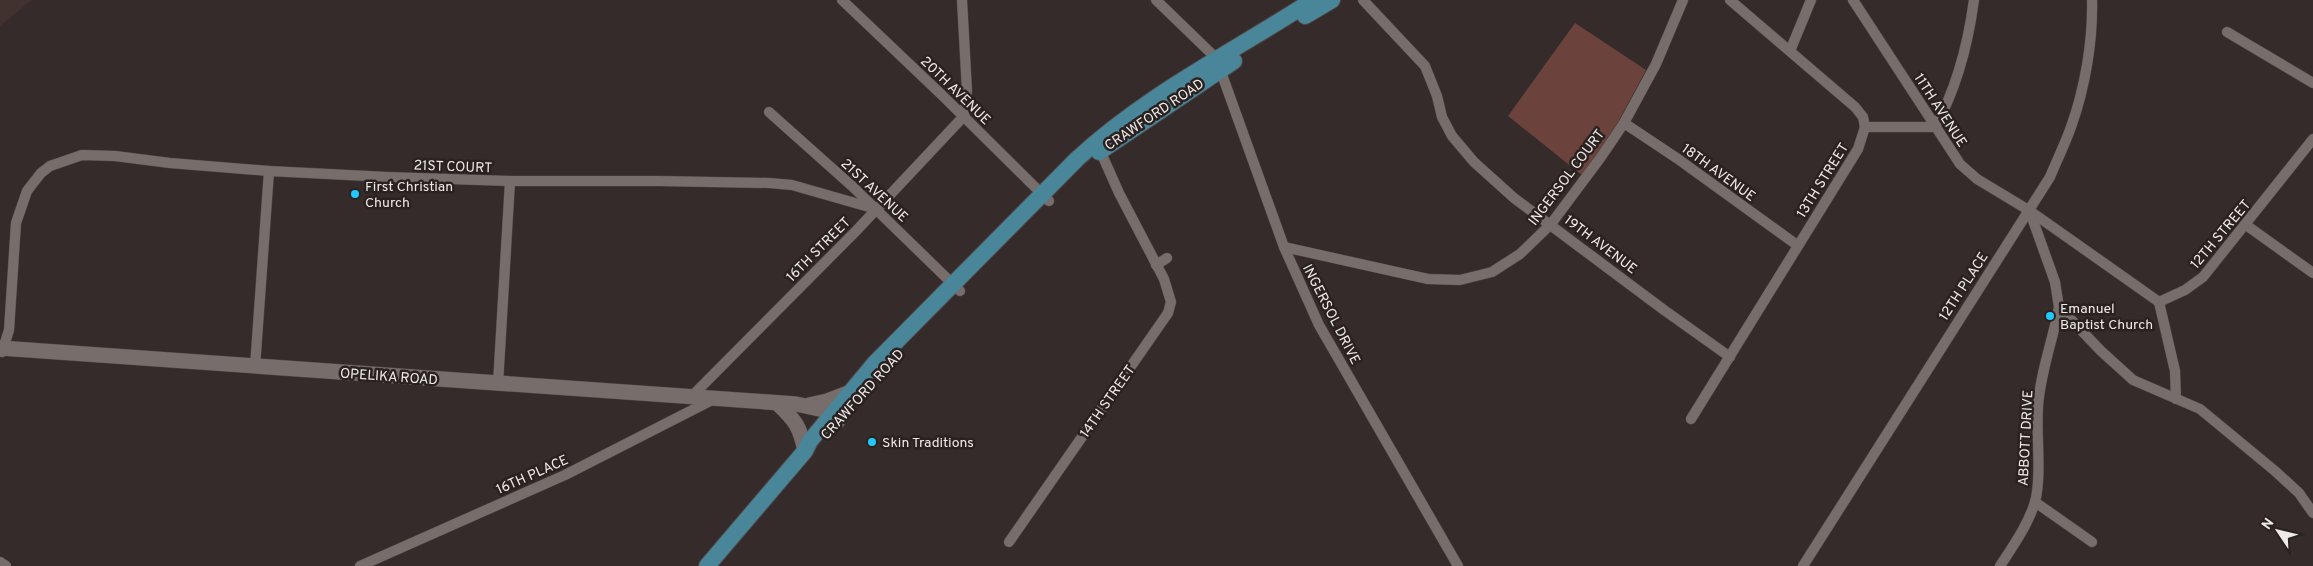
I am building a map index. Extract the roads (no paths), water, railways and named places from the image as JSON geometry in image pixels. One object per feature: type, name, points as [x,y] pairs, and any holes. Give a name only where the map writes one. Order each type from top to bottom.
[{"type":"main road","name":"CRAWFORD ROAD","points":[[832,419],[876,378],[957,287],[1098,146],[1313,0]]},
{"type":"main road","name":"CRAWFORD ROAD","points":[[1219,63],[1332,0]]},
{"type":"main road","name":"CRAWFORD ROAD","points":[[805,451],[815,446],[848,393],[874,364],[957,287]]},
{"type":"main road","name":"OPELIKA ROAD","points":[[2,350],[255,366],[804,406],[824,410],[832,419]]},
{"type":"main road","points":[[804,406],[827,401],[848,393]]},
{"type":"main road","name":"OPELIKA ROAD","points":[[778,404],[796,413],[832,419]]},
{"type":"main road","points":[[707,566],[805,451],[801,430],[795,420],[778,404]]},
{"type":"street","name":"20TH AVENUE","points":[[842,0],[964,116],[1045,197]]},
{"type":"street","points":[[962,0],[967,91],[964,116]]},
{"type":"street","points":[[1156,0],[1219,63]]},
{"type":"street","name":"19TH AVENUE","points":[[1363,0],[1425,66],[1437,96],[1442,117],[1452,136],[1474,162],[1514,198],[1730,357]]},
{"type":"street","name":"INGERSOL COURT","points":[[1284,247],[1428,279],[1460,280],[1492,272],[1520,254],[1551,224],[1624,123],[1656,64],[1683,0]]},
{"type":"street","points":[[1730,0],[1856,107],[1863,117],[1865,127],[1935,127],[1945,109],[1960,69],[1974,0]]},
{"type":"street","points":[[1790,51],[1811,0]]},
{"type":"street","name":"11TH AVENUE","points":[[1853,0],[1960,164],[1976,179],[2030,211],[2159,302]]},
{"type":"street","name":"12TH PLACE","points":[[1802,566],[2050,177],[2072,126],[2085,73],[2093,20],[2092,0]]},
{"type":"street","points":[[2227,32],[2313,83]]},
{"type":"street","name":"INGERSOL DRIVE","points":[[1219,63],[1284,247],[1319,325],[1458,566]]},
{"type":"street","name":"21ST AVENUE","points":[[769,112],[876,209],[957,287]]},
{"type":"street","name":"16TH STREET","points":[[690,398],[876,209],[964,116]]},
{"type":"street","name":"18TH AVENUE","points":[[1624,123],[1678,159],[1797,245]]},
{"type":"street","name":"13TH STREET","points":[[1691,419],[1858,149],[1865,127]]},
{"type":"street","name":"12TH STREET","points":[[2159,302],[2185,290],[2203,277],[2313,139]]},
{"type":"street","points":[[1098,146],[1156,265],[1167,258]]},
{"type":"street","name":"21ST COURT","points":[[2,350],[9,330],[16,223],[27,191],[34,181],[50,166],[82,155],[116,156],[170,163],[269,171],[510,181],[659,180],[769,183],[792,185],[876,209]]},
{"type":"street","points":[[255,366],[269,171]]},
{"type":"street","points":[[498,384],[510,181]]},
{"type":"street","points":[[2030,211],[2056,282],[2059,307],[2101,351],[2133,380],[2200,410],[2275,470],[2299,493],[2313,513]]},
{"type":"street","points":[[2246,225],[2313,272]]},
{"type":"street","name":"14TH STREET","points":[[1009,542],[1168,313],[1171,302],[1168,290],[1156,265]]},
{"type":"street","points":[[2159,302],[2175,371],[2176,398]]},
{"type":"street","name":"ABBOTT DRIVE","points":[[2059,307],[2042,375],[2038,407],[2037,486],[2034,502],[2092,542]]},
{"type":"street","name":"16TH PLACE","points":[[360,566],[565,475],[712,400]]},
{"type":"street","points":[[2000,566],[2018,537],[2034,502]]},
{"type":"street","points":[[0,562],[6,566]]},
{"type":"place","name":"First Christian Church","points":[[355,194]]},
{"type":"place","name":"Emanuel Baptist Church","points":[[2050,316]]},
{"type":"place","name":"Skin Traditions","points":[[872,442]]}]
